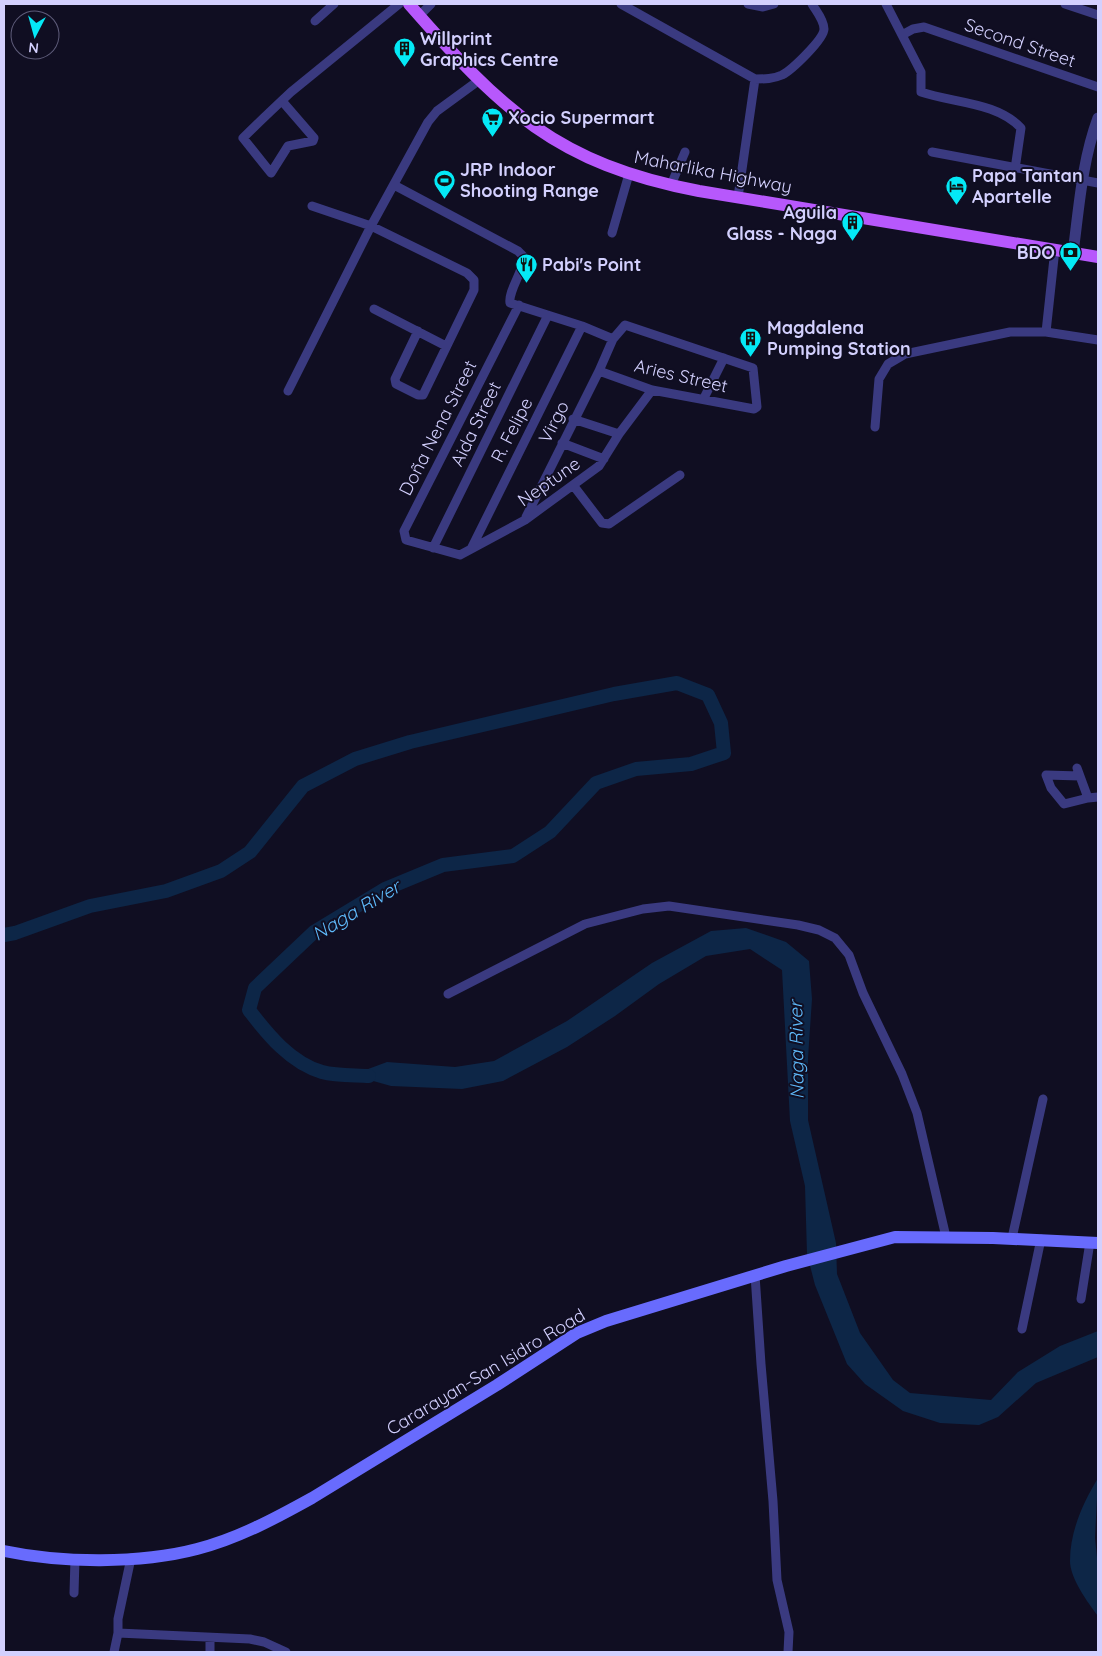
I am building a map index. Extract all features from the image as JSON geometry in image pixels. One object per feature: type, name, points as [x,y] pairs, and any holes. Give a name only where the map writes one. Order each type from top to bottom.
[{"type":"main road","name":"Maharlika Highway","points":[[409,4],[478,81],[525,121],[558,143],[587,158],[629,174],[671,185],[738,197],[1098,257]]},
{"type":"main road","name":"Cararayan-San Isidro Road","points":[[4,1551],[58,1560],[131,1558],[196,1550],[280,1516],[497,1386],[577,1333],[606,1321],[786,1266],[895,1236],[1012,1238],[1094,1242]]},
{"type":"street","points":[[315,21],[334,4]]},
{"type":"street","points":[[282,101],[314,138],[314,141],[288,146],[271,173],[243,138],[282,101],[399,4]]},
{"type":"street","points":[[419,16],[431,4]]},
{"type":"street","points":[[621,4],[755,79],[770,80],[785,74],[821,38],[824,30],[822,22],[812,4]]},
{"type":"street","points":[[748,4],[763,7],[774,4]]},
{"type":"street","points":[[886,4],[921,72],[921,92],[970,104],[1012,118],[1021,128],[1015,169]]},
{"type":"street","points":[[1065,4],[1098,15]]},
{"type":"street","name":"Second Street","points":[[902,35],[913,29],[924,27],[1098,87]]},
{"type":"street","points":[[738,197],[755,79]]},
{"type":"street","points":[[288,391],[371,226],[428,122],[436,111],[478,81]]},
{"type":"street","points":[[1073,253],[1083,181],[1092,135],[1098,118]]},
{"type":"street","points":[[671,185],[685,152]]},
{"type":"street","points":[[932,152],[1098,183]]},
{"type":"street","points":[[612,233],[629,174]]},
{"type":"street","points":[[394,186],[518,251],[524,258],[523,268],[509,300],[510,302],[582,326],[613,339],[625,325],[632,326],[724,358],[704,398]]},
{"type":"street","points":[[312,206],[371,226],[467,273],[474,280],[474,290],[424,395],[418,395],[396,384],[395,379],[418,332]]},
{"type":"street","points":[[1046,332],[1055,249]]},
{"type":"street","name":"Doña Nena Street","points":[[433,548],[406,540],[404,531],[519,306]]},
{"type":"street","points":[[374,309],[446,346]]},
{"type":"street","name":"Aida Street","points":[[433,548],[548,315]]},
{"type":"street","name":"R. Felipe","points":[[471,549],[582,326]]},
{"type":"street","points":[[875,427],[879,379],[888,364],[905,354],[1010,332],[1046,332],[1098,340]]},
{"type":"street","name":"Virgo","points":[[524,520],[573,419],[599,371],[613,339]]},
{"type":"street","name":"Aries Street","points":[[599,371],[652,390],[704,398],[754,409],[757,407],[753,368],[724,358]]},
{"type":"street","name":"Neptune","points":[[433,548],[460,555],[524,520],[573,485],[599,466],[619,434],[652,390]]},
{"type":"street","points":[[573,419],[619,434]]},
{"type":"street","points":[[562,443],[604,459]]},
{"type":"street","points":[[573,485],[602,523],[609,524],[680,474]]},
{"type":"street","points":[[1088,798],[1079,772],[1046,775],[1051,788],[1064,804],[1098,797]]},
{"type":"street","points":[[448,994],[585,924],[656,906],[669,906],[772,920],[812,928],[827,934],[835,938],[849,956],[876,1022],[902,1074],[917,1113],[946,1237]]},
{"type":"street","points":[[1012,1238],[1043,1099]]},
{"type":"street","points":[[1022,1329],[1041,1239]]},
{"type":"street","points":[[1081,1299],[1094,1242]]},
{"type":"street","points":[[755,1275],[760,1364],[774,1501],[777,1580],[789,1632],[788,1652]]},
{"type":"street","points":[[114,1652],[118,1633],[118,1619],[131,1558]]},
{"type":"street","points":[[74,1593],[75,1559]]},
{"type":"street","points":[[118,1633],[210,1639],[250,1639],[264,1642],[286,1652]]},
{"type":"street","points":[[210,1639],[210,1652]]},
{"type":"water","points":[[746,928],[786,942],[809,961],[812,999],[808,1058],[808,1120],[836,1243],[837,1274],[860,1333],[893,1380],[910,1393],[991,1400],[1018,1372],[1060,1346],[1098,1331],[1098,1357],[1036,1383],[998,1417],[979,1425],[940,1423],[903,1411],[865,1384],[847,1364],[815,1285],[807,1254],[805,1186],[790,1121],[782,970],[750,949],[706,956],[659,984],[615,1016],[567,1047],[503,1081],[462,1089],[391,1086],[352,1075],[387,1062],[455,1067],[494,1061],[567,1021],[652,963],[711,931]]},
{"type":"water","points":[[1098,1478],[1095,1538],[1098,1567],[1098,1616],[1076,1582],[1070,1561],[1072,1539],[1078,1518]]},
{"type":"waterway","name":"Naga River","points":[[4,935],[15,933],[90,906],[166,891],[221,871],[250,852],[303,786],[355,759],[410,742],[614,694],[677,683],[708,695],[721,723],[724,753],[691,764],[636,769],[596,783],[550,832],[513,856],[443,865],[385,889],[314,932],[255,988],[249,1010],[272,1038],[290,1055],[311,1068],[322,1072],[369,1076]]},
{"type":"place","name":"Willprint Graphics Centre","points":[[404,68]]},
{"type":"place","name":"Xocio Supermart","points":[[492,137]]},
{"type":"place","name":"JRP Indoor Shooting Range","points":[[444,199]]},
{"type":"place","name":"Papa Tantan Apartelle","points":[[956,205]]},
{"type":"place","name":"Aguila Glass - Naga","points":[[853,242]]},
{"type":"place","name":"BDO","points":[[1071,272]]},
{"type":"place","name":"Pabi's Point","points":[[526,284]]},
{"type":"place","name":"Magdalena Pumping Station","points":[[751,357]]}]
